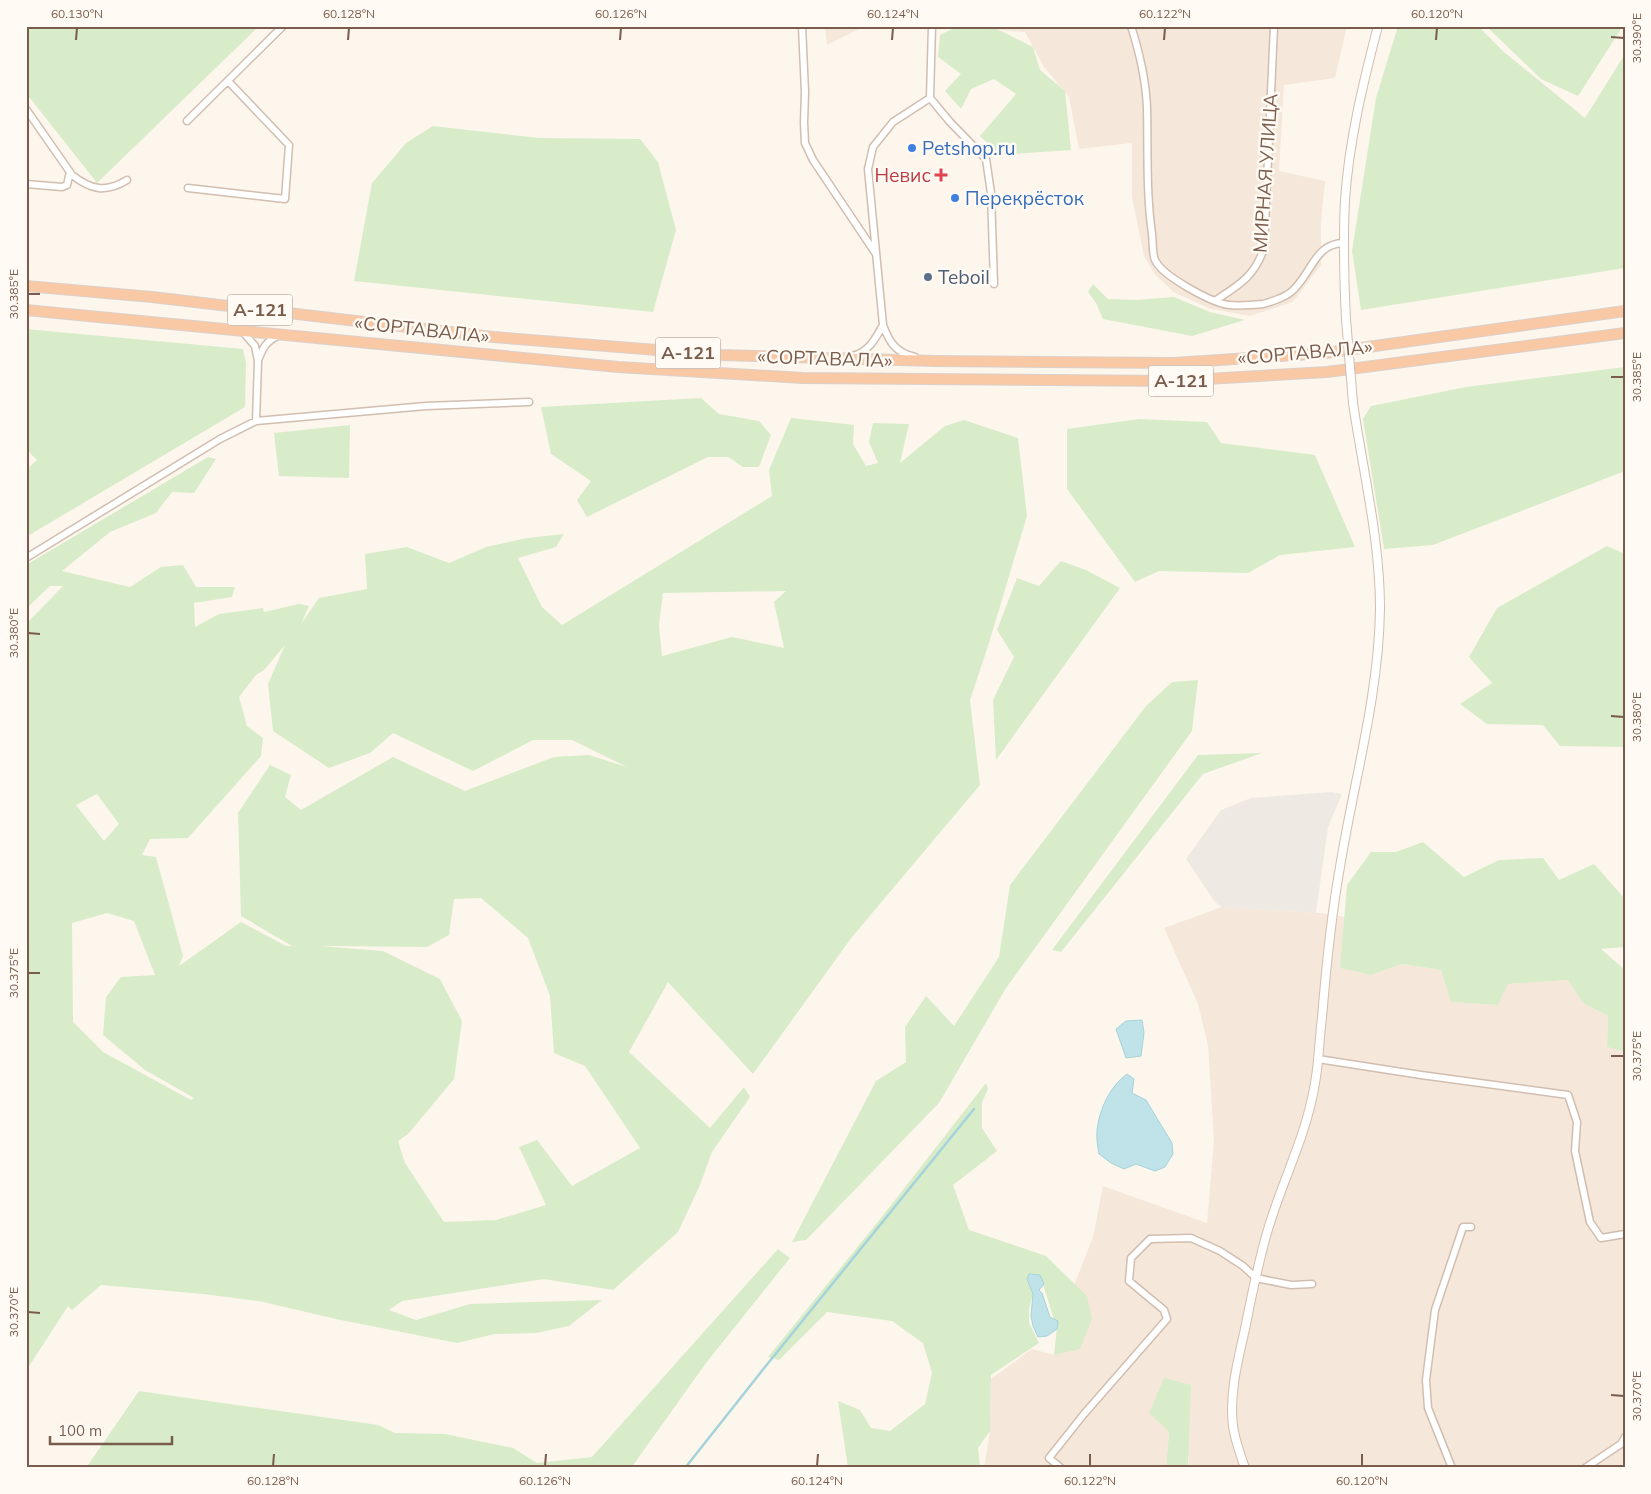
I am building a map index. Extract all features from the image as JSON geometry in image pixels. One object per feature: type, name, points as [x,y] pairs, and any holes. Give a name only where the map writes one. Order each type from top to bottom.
[{"type":"highway","name":"«СОРТАВАЛА»","points":[[26,286],[152,297],[493,337],[720,355],[935,361],[1174,363],[1325,353],[1625,312]]},
{"type":"highway","name":"«СОРТАВАЛА»","points":[[26,310],[618,367],[803,378],[1172,382],[1327,372],[1625,333]]},
{"type":"street","points":[[188,121],[283,26]]},
{"type":"street","points":[[802,26],[805,143],[813,160],[876,255]]},
{"type":"street","points":[[931,26],[930,98],[986,159],[991,193],[994,284]]},
{"type":"street","points":[[1131,26],[1138,47],[1147,105],[1148,204],[1155,260],[1170,275],[1198,294],[1228,305],[1265,304],[1290,293],[1304,278],[1319,254],[1326,247],[1334,243],[1344,243]]},
{"type":"street","name":"МИРНАЯ УЛИЦА","points":[[1216,300],[1248,276],[1259,263],[1264,248],[1274,26]]},
{"type":"street","points":[[1245,1468],[1233,1426],[1232,1397],[1256,1278],[1270,1222],[1301,1142],[1309,1113],[1318,1059],[1327,963],[1339,868],[1371,712],[1378,644],[1379,578],[1375,540],[1353,403],[1346,319],[1344,243],[1346,198],[1352,143],[1362,90],[1378,26]]},
{"type":"street","points":[[188,188],[286,199],[289,145],[228,81]]},
{"type":"street","points":[[930,98],[893,122],[873,147],[868,169],[883,324],[888,339],[896,350],[908,356],[935,361]]},
{"type":"street","points":[[26,109],[70,172],[82,182],[101,189],[114,188],[127,180]]},
{"type":"street","points":[[26,184],[62,187],[67,185],[70,172]]},
{"type":"street","points":[[826,358],[855,355],[864,351],[875,340],[883,324]]},
{"type":"street","points":[[242,331],[252,340],[258,361],[256,421]]},
{"type":"street","points":[[258,361],[264,346],[269,340],[280,335]]},
{"type":"street","points":[[26,558],[220,438],[256,421],[426,406],[529,402]]},
{"type":"street","points":[[1318,1059],[1568,1095],[1577,1122],[1575,1151],[1590,1222],[1601,1238],[1625,1234]]},
{"type":"street","points":[[1452,1468],[1428,1408],[1426,1380],[1435,1310],[1463,1227],[1471,1227]]},
{"type":"street","points":[[1061,1468],[1049,1458],[1084,1414],[1167,1319],[1164,1310],[1129,1280],[1131,1258],[1150,1239],[1191,1238],[1220,1251],[1243,1266],[1256,1278],[1291,1284],[1312,1284]]},
{"type":"street","points":[[1585,1468],[1621,1444],[1625,1438]]},
{"type":"shaded area","points":[[825,26],[865,26],[827,45]]},
{"type":"shaded area","points":[[956,26],[1347,26],[1335,78],[1284,85],[1279,171],[1325,181],[1321,223],[1321,265],[1293,302],[1250,316],[1211,309],[1173,292],[1154,273],[1144,256],[1132,197],[1132,143],[1079,149],[1069,97],[1044,67],[1025,32]]},
{"type":"shaded area","points":[[1332,792],[1342,794],[1328,827],[1316,913],[1222,907],[1215,902],[1186,859],[1221,810],[1251,798]]},
{"type":"shaded area","points":[[1222,907],[1321,913],[1345,917],[1341,968],[1371,975],[1402,964],[1441,970],[1452,1002],[1498,1005],[1508,984],[1568,980],[1583,1003],[1608,1016],[1607,1047],[1625,1052],[1625,1468],[1188,1468],[1189,1457],[1169,1432],[1166,1468],[984,1468],[990,1431],[991,1379],[1032,1349],[1054,1355],[1057,1329],[1093,1237],[1103,1186],[1207,1223],[1214,1141],[1208,1046],[1198,1004],[1164,928]]},
{"type":"green space","points":[[26,26],[259,26],[97,183],[26,93]]},
{"type":"green space","points":[[958,26],[991,26],[1033,47],[1040,70],[1065,91],[1071,150],[1000,155],[980,136],[1016,94],[994,79],[971,89],[961,109],[945,91],[961,74],[938,57],[940,35]]},
{"type":"green space","points":[[1398,26],[1478,26],[1504,52],[1585,118],[1625,54],[1625,268],[1361,310],[1352,251],[1376,98]]},
{"type":"green space","points":[[1486,26],[1623,26],[1578,96],[1541,79]]},
{"type":"green space","points":[[433,126],[539,138],[640,139],[658,162],[676,230],[653,312],[354,281],[372,183],[406,143]]},
{"type":"green space","points":[[1093,284],[1108,299],[1137,300],[1174,297],[1210,312],[1245,320],[1192,336],[1103,319],[1096,303],[1088,292]]},
{"type":"green space","points":[[26,329],[243,349],[246,363],[245,407],[26,537],[26,478],[28,468],[37,460],[26,449]]},
{"type":"green space","points":[[1625,367],[1625,471],[1433,545],[1384,549],[1363,419],[1371,406],[1466,387]]},
{"type":"green space","points":[[701,398],[719,414],[759,421],[771,435],[759,467],[743,467],[728,457],[708,457],[587,517],[577,500],[591,481],[551,454],[541,407]]},
{"type":"green space","points":[[791,418],[854,425],[853,444],[866,466],[878,463],[869,442],[873,423],[909,424],[900,463],[945,426],[964,420],[1018,438],[1027,516],[970,700],[980,785],[852,937],[753,1074],[668,982],[629,1052],[710,1128],[744,1087],[750,1097],[712,1152],[700,1185],[678,1232],[613,1290],[544,1279],[402,1301],[389,1310],[416,1320],[470,1304],[602,1300],[569,1326],[536,1333],[495,1334],[457,1343],[336,1319],[259,1301],[101,1285],[72,1310],[68,1306],[26,1371],[26,624],[63,586],[50,586],[26,609],[26,565],[208,457],[216,459],[194,493],[172,492],[156,513],[110,532],[62,571],[130,587],[161,567],[183,565],[196,587],[235,587],[232,597],[194,603],[195,627],[219,614],[263,608],[264,612],[299,604],[309,606],[301,624],[319,598],[367,589],[365,554],[407,547],[449,563],[486,547],[527,538],[564,534],[556,547],[518,558],[542,607],[562,625],[772,496],[769,470]],"holes":[[[786,591],[774,602],[784,648],[732,637],[662,656],[659,625],[663,593]],[[285,645],[268,684],[273,731],[329,768],[370,753],[393,733],[473,771],[533,740],[572,740],[627,767],[589,755],[554,757],[465,791],[393,757],[301,810],[285,797],[291,775],[270,765],[238,813],[241,916],[292,946],[286,946],[241,922],[179,966],[183,956],[156,857],[142,855],[150,839],[188,838],[261,756],[263,738],[247,726],[239,697],[256,675],[264,670]],[[97,794],[119,824],[104,841],[76,805]],[[481,898],[528,938],[550,996],[554,1053],[585,1066],[640,1148],[572,1186],[537,1140],[519,1147],[546,1205],[496,1220],[444,1222],[405,1163],[398,1141],[408,1134],[454,1079],[462,1021],[440,979],[383,951],[320,946],[427,947],[449,935],[454,899]],[[107,913],[134,921],[155,975],[121,977],[106,997],[103,1035],[145,1070],[194,1098],[191,1100],[103,1052],[73,1022],[72,923]]]},
{"type":"green space","points":[[1139,419],[1207,422],[1221,443],[1315,455],[1355,547],[1280,555],[1248,573],[1159,571],[1135,582],[1067,489],[1067,429]]},
{"type":"green space","points":[[350,425],[349,478],[279,476],[274,433]]},
{"type":"green space","points":[[1607,546],[1625,554],[1625,747],[1560,746],[1543,725],[1487,724],[1460,704],[1492,683],[1469,657],[1497,608]]},
{"type":"green space","points":[[1061,561],[1086,570],[1120,588],[996,760],[993,700],[1014,657],[997,630],[1017,578],[1039,586]]},
{"type":"green space","points":[[1198,680],[1192,731],[1006,988],[939,1103],[806,1240],[792,1242],[876,1081],[906,1062],[905,1027],[926,996],[954,1026],[999,957],[1010,885],[1146,706],[1172,682]]},
{"type":"green space","points":[[1262,753],[1203,774],[1061,952],[1052,950],[1198,755]]},
{"type":"green space","points":[[1423,842],[1464,877],[1499,860],[1543,858],[1559,880],[1594,864],[1625,899],[1625,947],[1601,949],[1625,970],[1625,1052],[1607,1047],[1608,1016],[1583,1003],[1568,980],[1508,984],[1498,1005],[1451,1002],[1441,970],[1402,964],[1371,975],[1340,968],[1347,885],[1371,852],[1396,852]]},
{"type":"green space","points":[[986,1083],[988,1089],[982,1102],[982,1128],[997,1151],[953,1185],[969,1230],[1046,1256],[1087,1296],[1092,1319],[1080,1349],[1054,1355],[1057,1329],[1040,1275],[1029,1274],[1027,1279],[1033,1294],[1029,1309],[1029,1323],[1039,1343],[991,1375],[990,1431],[978,1448],[980,1468],[848,1468],[838,1401],[860,1410],[871,1428],[890,1431],[925,1404],[932,1373],[923,1343],[892,1321],[827,1312],[779,1360],[768,1357],[881,1218]]},
{"type":"green space","points":[[778,1249],[790,1258],[706,1363],[631,1468],[86,1468],[139,1391],[378,1425],[395,1433],[445,1434],[513,1448],[537,1463],[592,1457]]},
{"type":"green space","points":[[1164,1378],[1191,1385],[1188,1468],[1166,1468],[1169,1432],[1149,1413]]},
{"type":"water","points":[[1142,1020],[1144,1033],[1141,1056],[1126,1058],[1116,1029],[1126,1021]]},
{"type":"water","points":[[1127,1074],[1134,1079],[1132,1093],[1146,1100],[1172,1143],[1173,1154],[1165,1167],[1155,1171],[1136,1164],[1124,1169],[1111,1163],[1099,1154],[1097,1134],[1100,1115],[1106,1099],[1115,1085]]},
{"type":"water","points":[[1029,1274],[1040,1275],[1044,1284],[1039,1290],[1042,1293],[1050,1317],[1058,1321],[1057,1329],[1047,1336],[1038,1337],[1033,1326],[1031,1316],[1033,1294],[1027,1279]]},
{"type":"waterway","points":[[685,1468],[974,1109]]},
{"type":"place","name":"Petshop.ru","points":[[912,148]]},
{"type":"place","name":"Невис","points":[[941,175]]},
{"type":"place","name":"Перекрёсток","points":[[955,198]]},
{"type":"place","name":"Teboil","points":[[928,277]]}]
